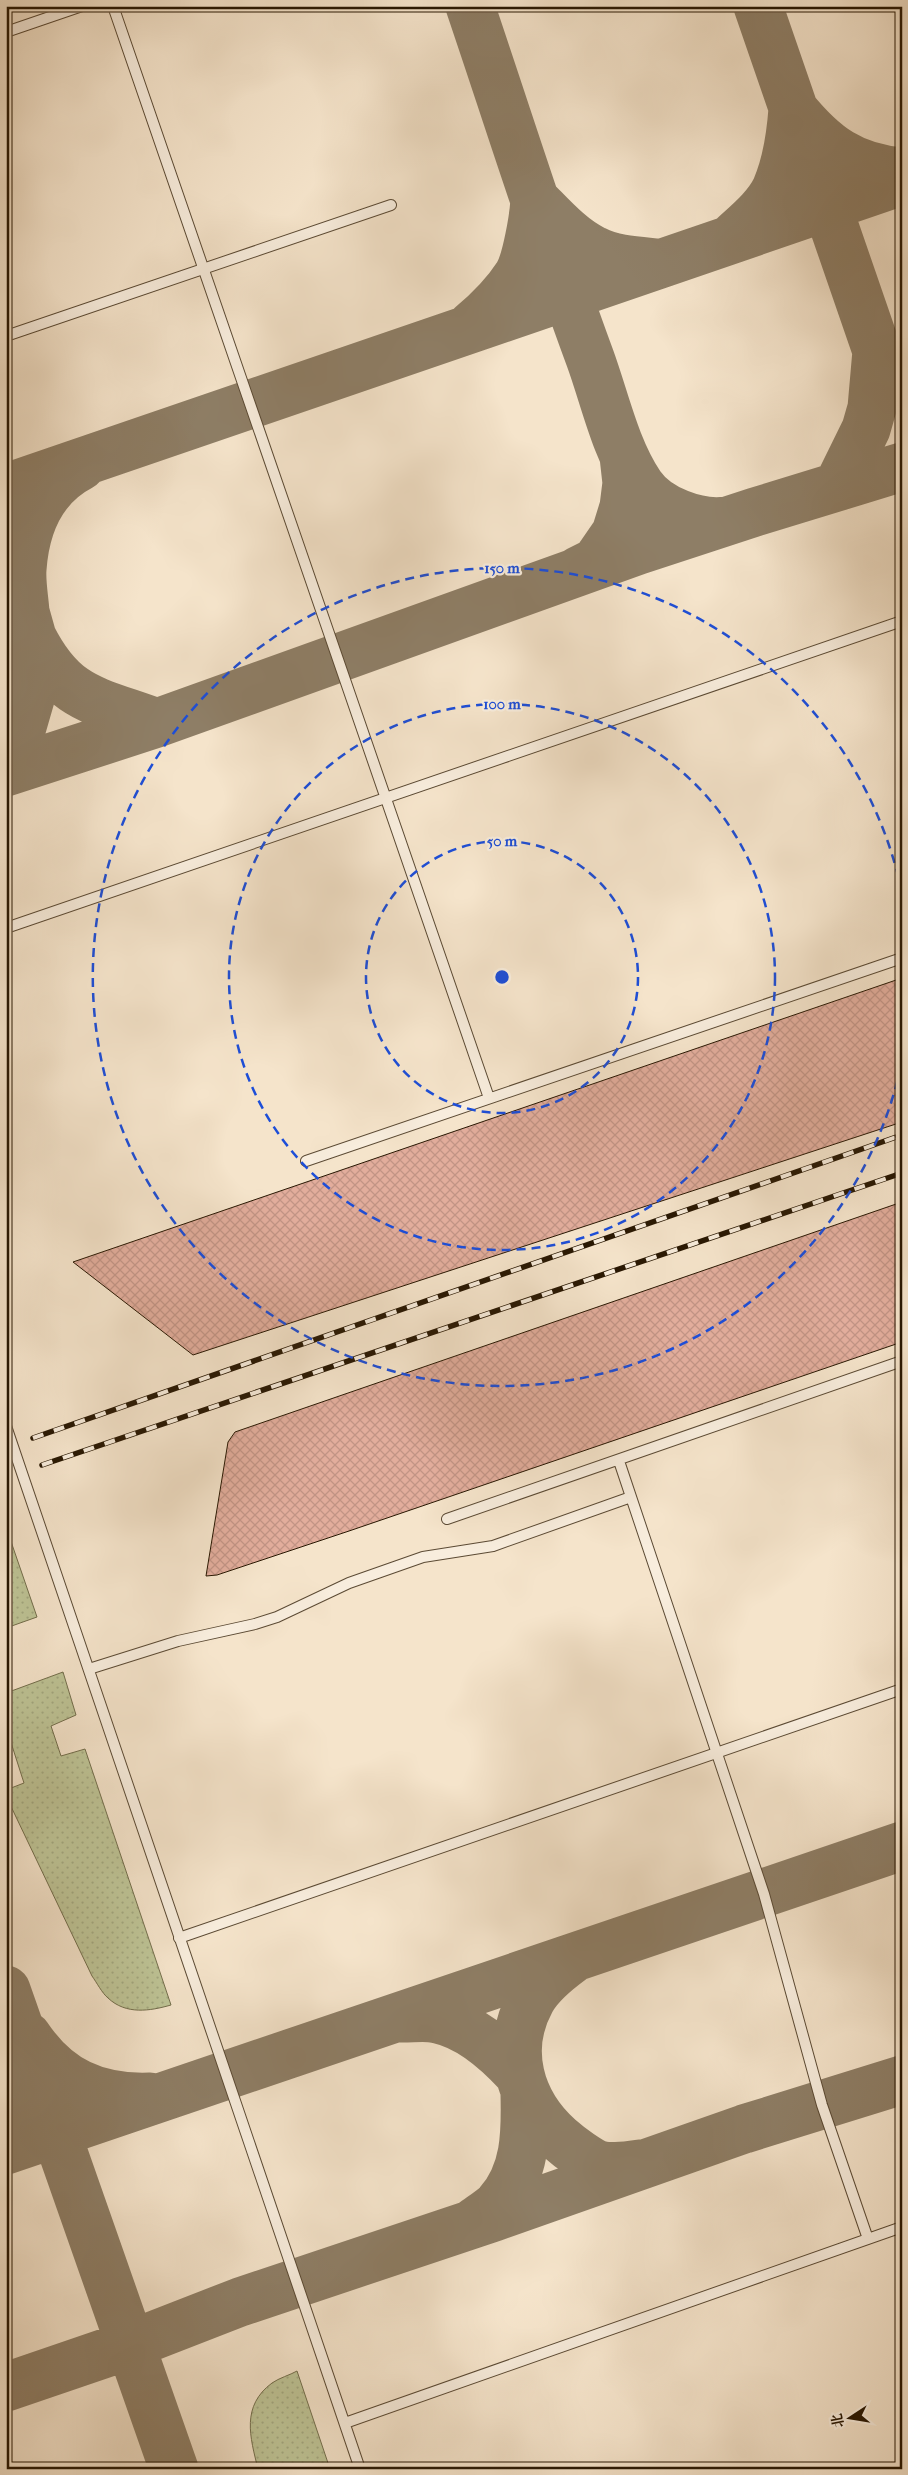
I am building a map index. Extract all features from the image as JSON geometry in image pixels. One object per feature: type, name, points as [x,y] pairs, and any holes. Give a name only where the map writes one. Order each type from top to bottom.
[{"type":"lane","points":[[6,32],[82,6]]},
{"type":"lane","points":[[113,6],[489,1098]]},
{"type":"lane","points":[[6,336],[391,206]]},
{"type":"lane","points":[[6,928],[386,796],[902,621]]},
{"type":"lane","points":[[306,1161],[902,958]]},
{"type":"lane","points":[[447,1519],[619,1461],[902,1361]]},
{"type":"lane","points":[[6,1426],[360,2469]]},
{"type":"lane","points":[[619,1461],[764,1894],[822,2105],[868,2238]]},
{"type":"lane","points":[[89,1669],[178,1641],[255,1624],[285,1614],[349,1583],[398,1565],[441,1553],[475,1550],[493,1546],[631,1497]]},
{"type":"lane","points":[[179,1938],[902,1689]]},
{"type":"lane","points":[[345,2423],[902,2227]]},
{"type":"green space","points":[[6,1527],[37,1617],[6,1628]]},
{"type":"green space","points":[[63,1672],[76,1715],[51,1726],[61,1756],[85,1749],[171,2005],[147,2010],[130,2009],[115,2003],[104,1993],[92,1976],[6,1796],[6,1790],[24,1783],[6,1727],[6,1693]]},
{"type":"green space","points":[[297,2371],[330,2469],[258,2469],[252,2445],[250,2423],[252,2412],[262,2392],[272,2383]]},
{"type":"building","points":[[902,978],[902,1122],[193,1355],[73,1262]]},
{"type":"building","points":[[902,1202],[902,1342],[349,1531],[217,1575],[206,1576],[228,1442],[235,1432]]},
{"type":"taxiway","points":[[470,6],[611,423],[631,471],[647,494],[667,508],[679,514],[704,521],[727,521]]},
{"type":"taxiway","points":[[758,6],[877,351],[872,408],[866,429],[838,486]]},
{"type":"taxiway","points":[[732,238],[762,209],[776,189],[788,150],[793,109],[816,134],[840,153],[868,166],[902,172]]},
{"type":"taxiway","points":[[6,488],[902,181]]},
{"type":"taxiway","points":[[471,326],[508,289],[518,275],[532,227],[535,200],[570,234],[594,250],[617,258],[658,263]]},
{"type":"taxiway","points":[[578,571],[596,562],[616,533],[624,507],[627,483],[624,456]]},
{"type":"taxiway","points":[[25,612],[22,569],[27,538],[32,523],[38,509],[56,484],[67,474],[81,466]]},
{"type":"taxiway","points":[[6,772],[157,723],[639,550],[902,467]]},
{"type":"taxiway","points":[[6,588],[25,612],[32,637],[34,685],[21,730],[6,748]]},
{"type":"taxiway","points":[[32,637],[56,674],[69,686],[99,702],[157,723]]},
{"type":"taxiway","points":[[6,2150],[902,1846]]},
{"type":"taxiway","points":[[571,1960],[554,1973],[539,1989],[531,2000],[523,2019],[518,2037],[517,2056],[525,2091],[545,2124],[559,2138],[586,2158],[598,2165],[608,2167],[641,2164]]},
{"type":"taxiway","points":[[6,1990],[174,2469]]},
{"type":"taxiway","points":[[403,2018],[434,2018],[461,2027],[501,2055],[518,2073]]},
{"type":"taxiway","points":[[27,2036],[51,2065],[65,2076],[80,2084],[112,2095],[150,2097]]},
{"type":"taxiway","points":[[6,2110],[17,2075],[20,2057],[19,2038]]},
{"type":"taxiway","points":[[6,2387],[132,2344],[240,2302],[494,2217],[744,2129],[902,2080]]},
{"type":"taxiway","points":[[473,2223],[498,2204],[514,2179],[519,2166],[524,2138],[525,2094]]},
{"type":"railway","points":[[33,1438],[902,1135]]},
{"type":"railway","points":[[42,1465],[902,1173]]}]
